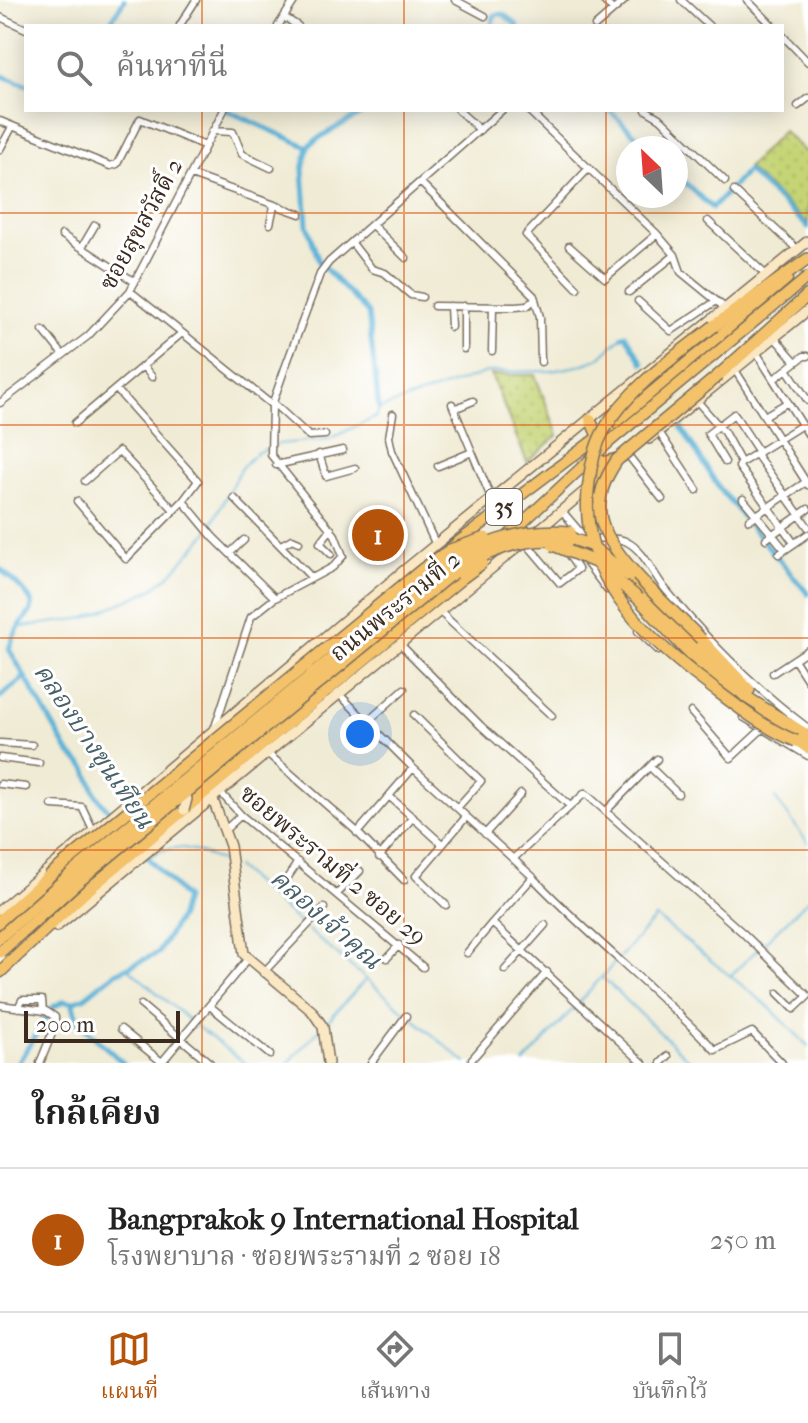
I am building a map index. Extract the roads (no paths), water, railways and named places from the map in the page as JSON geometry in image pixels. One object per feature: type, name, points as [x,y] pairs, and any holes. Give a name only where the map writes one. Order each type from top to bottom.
[{"type":"highway","points":[[802,739],[737,707],[680,663],[636,623],[606,581],[591,543],[587,496],[602,433],[634,391],[714,326],[808,260]]},
{"type":"highway","points":[[756,349],[808,295]]},
{"type":"highway","points":[[808,302],[756,349],[719,375],[617,460],[607,475],[600,495],[601,518],[612,542],[771,713],[802,739],[808,752]]},
{"type":"highway","points":[[203,756],[273,706],[375,617],[463,548],[511,531],[540,531],[577,539],[629,576],[695,648],[746,697],[771,713]]},
{"type":"highway","points":[[2,964],[474,569],[529,538]]},
{"type":"highway","points":[[0,937],[72,873],[439,570],[480,546],[529,538]]},
{"type":"highway","points":[[2,964],[79,881],[434,588],[486,554],[529,538]]},
{"type":"highway","points":[[0,920],[48,877],[433,562],[473,540],[567,539]]},
{"type":"highway","points":[[214,774],[462,569],[486,554],[520,544],[562,547],[610,572],[717,680],[802,739]]},
{"type":"main road","name":"ถนนพระรามที่ 2","points":[[3,904],[808,241]]},
{"type":"main road","name":"ถนนพระรามที่ 2","points":[[2,964],[116,856],[461,578],[578,470],[603,440],[808,260]]},
{"type":"main road","name":"ถนนพระรามที่ 2","points":[[0,930],[103,838],[470,532],[603,440],[808,277]]},
{"type":"main road","name":"ถนนพระรามที่ 2","points":[[2,964],[159,841],[735,370],[756,349],[808,310]]},
{"type":"main road","points":[[590,419],[603,440],[602,462],[596,482]]},
{"type":"main road","points":[[578,470],[628,455]]},
{"type":"main road","points":[[162,783],[175,783],[183,789],[187,799],[184,810]]},
{"type":"main road","points":[[216,794],[232,857],[242,945],[247,960],[312,1011],[321,1024],[328,1063]]},
{"type":"street","points":[[181,24],[196,0]]},
{"type":"street","points":[[279,24],[295,0]]},
{"type":"street","points":[[455,0],[485,16]]},
{"type":"street","points":[[603,0],[613,10]]},
{"type":"street","points":[[597,24],[625,0]]},
{"type":"street","points":[[681,0],[707,24]]},
{"type":"street","points":[[747,0],[771,24]]},
{"type":"street","points":[[0,17],[24,28]]},
{"type":"street","points":[[284,17],[295,24]]},
{"type":"street","points":[[784,37],[808,62]]},
{"type":"street","points":[[798,106],[808,98]]},
{"type":"street","name":"ซอยสุขสวัสดิ์ 2","points":[[0,403],[88,336],[130,291],[222,112]]},
{"type":"street","points":[[460,112],[480,130]]},
{"type":"street","points":[[215,729],[246,624],[275,598],[333,567],[343,556],[331,529],[276,465],[269,440],[272,404],[320,274],[329,262],[500,112]]},
{"type":"street","points":[[530,112],[657,234],[675,255],[681,272],[725,308]]},
{"type":"street","points":[[649,112],[661,119],[725,181]]},
{"type":"street","points":[[0,121],[110,166],[117,164],[139,119],[203,145]]},
{"type":"street","points":[[0,149],[12,127]]},
{"type":"street","points":[[212,131],[233,132],[242,154],[271,168]]},
{"type":"street","points":[[577,288],[526,235],[589,168]]},
{"type":"street","points":[[191,175],[300,214]]},
{"type":"street","points":[[421,183],[535,299],[540,317],[541,362]]},
{"type":"street","points":[[734,191],[797,249]]},
{"type":"street","points":[[270,224],[274,206]]},
{"type":"street","points":[[708,221],[766,275]]},
{"type":"street","points":[[82,247],[95,225]]},
{"type":"street","points":[[372,225],[406,258]]},
{"type":"street","points":[[569,246],[605,278],[657,234]]},
{"type":"street","points":[[62,235],[135,282]]},
{"type":"street","points":[[352,243],[372,269],[385,273],[411,295],[422,297]]},
{"type":"street","points":[[629,292],[675,255]]},
{"type":"street","points":[[130,291],[309,436],[325,435]]},
{"type":"street","points":[[434,306],[527,306],[535,299]]},
{"type":"street","points":[[638,301],[671,331],[715,302]]},
{"type":"street","points":[[450,306],[451,327]]},
{"type":"street","points":[[464,306],[464,349]]},
{"type":"street","points":[[492,351],[493,307]]},
{"type":"street","points":[[43,330],[63,355]]},
{"type":"street","points":[[75,423],[182,333]]},
{"type":"street","points":[[774,337],[796,362]]},
{"type":"street","points":[[756,349],[808,433]]},
{"type":"street","points":[[774,379],[808,356]]},
{"type":"street","points":[[143,366],[152,377]]},
{"type":"street","points":[[787,369],[808,401]]},
{"type":"street","points":[[735,370],[807,482],[749,520]]},
{"type":"street","points":[[77,501],[126,559],[183,501],[198,477],[116,389]]},
{"type":"street","points":[[473,401],[453,406],[492,500]]},
{"type":"street","points":[[697,401],[719,426],[741,463],[739,467],[794,543]]},
{"type":"street","points":[[766,415],[788,402]]},
{"type":"street","points":[[393,414],[389,437],[392,451],[436,545]]},
{"type":"street","points":[[725,462],[708,436],[735,414],[784,497],[808,527]]},
{"type":"street","points":[[741,463],[802,425]]},
{"type":"street","points":[[659,432],[697,490]]},
{"type":"street","points":[[276,465],[343,450]]},
{"type":"street","points":[[85,481],[119,451],[174,510]]},
{"type":"street","points":[[438,466],[472,452]]},
{"type":"street","points":[[319,454],[326,476],[355,468]]},
{"type":"street","points":[[628,455],[662,499]]},
{"type":"street","points":[[234,498],[312,578]]},
{"type":"street","points":[[743,499],[782,552],[805,536],[808,546]]},
{"type":"street","points":[[183,501],[206,529],[275,598]]},
{"type":"street","points":[[770,536],[808,509]]},
{"type":"street","points":[[555,517],[578,568],[555,591]]},
{"type":"street","points":[[555,517],[585,538],[621,540],[635,548],[666,590],[729,658],[778,705],[808,728]]},
{"type":"street","points":[[555,517],[597,565],[647,632],[739,705],[808,752]]},
{"type":"street","points":[[331,529],[320,543],[331,554]]},
{"type":"street","points":[[529,538],[560,583]]},
{"type":"street","points":[[281,545],[292,539],[299,542]]},
{"type":"street","points":[[567,539],[652,645],[761,730],[808,752]]},
{"type":"street","points":[[230,553],[244,540]]},
{"type":"street","points":[[439,611],[552,716]]},
{"type":"street","points":[[400,644],[481,726],[569,805]]},
{"type":"street","points":[[773,673],[808,650]]},
{"type":"street","points":[[794,659],[808,681]]},
{"type":"street","points":[[366,723],[404,689]]},
{"type":"street","points":[[338,694],[715,1050],[752,1032],[782,1063]]},
{"type":"street","points":[[691,712],[731,758],[761,730]]},
{"type":"street","points":[[414,715],[481,781],[457,808]]},
{"type":"street","points":[[0,743],[32,745]]},
{"type":"street","points":[[266,752],[357,833],[404,880]]},
{"type":"street","points":[[0,758],[39,763]]},
{"type":"street","points":[[606,811],[657,759]]},
{"type":"street","points":[[650,767],[678,794]]},
{"type":"street","points":[[357,833],[413,768]]},
{"type":"street","points":[[0,784],[26,787]]},
{"type":"street","points":[[514,858],[585,793],[807,994],[794,1009],[778,993]]},
{"type":"street","name":"ซอยพระรามที่ 2 ซอย 29","points":[[216,794],[423,967]]},
{"type":"street","points":[[485,834],[521,794]]},
{"type":"street","points":[[389,796],[442,844]]},
{"type":"street","points":[[52,805],[82,807],[95,829]]},
{"type":"street","points":[[225,830],[241,815]]},
{"type":"street","points":[[379,857],[413,817]]},
{"type":"street","points":[[446,905],[416,876],[466,817]]},
{"type":"street","points":[[288,877],[298,862]]},
{"type":"street","points":[[337,894],[360,871]]},
{"type":"street","points":[[467,953],[534,879]]},
{"type":"street","points":[[263,973],[324,908]]},
{"type":"street","points":[[492,923],[643,1063]]},
{"type":"street","points":[[505,970],[545,925]]},
{"type":"street","points":[[387,958],[399,945]]},
{"type":"street","points":[[121,1029],[163,1063],[247,960]]},
{"type":"street","points":[[472,1059],[552,960]]},
{"type":"street","points":[[0,1005],[44,1011],[55,1017],[55,1026],[40,1063]]},
{"type":"street","points":[[141,1005],[210,1063]]},
{"type":"street","points":[[211,1007],[270,1055]]},
{"type":"street","points":[[371,1063],[406,1016]]},
{"type":"street","points":[[661,1063],[668,1056]]},
{"type":"waterway","points":[[109,24],[124,0]]},
{"type":"waterway","points":[[492,24],[495,15],[503,14],[516,24]]},
{"type":"waterway","points":[[0,75],[24,84]]},
{"type":"waterway","points":[[230,112],[308,147],[303,170],[307,225],[319,262],[368,313],[379,409]]},
{"type":"waterway","points":[[309,146],[364,112]]},
{"type":"waterway","points":[[611,112],[636,136]]},
{"type":"waterway","points":[[688,185],[712,208],[747,171],[808,227]]},
{"type":"waterway","points":[[623,336],[626,335],[643,363]]},
{"type":"waterway","points":[[21,627],[86,618],[151,590],[170,575],[207,533],[241,468],[256,453],[279,444],[329,439],[376,417],[379,409],[487,372],[551,371],[578,366],[598,359],[623,336]]},
{"type":"waterway","points":[[681,427],[719,488],[808,594]]},
{"type":"waterway","name":"คลองบางขุนเทียน","points":[[0,569],[32,603],[9,649],[69,753],[86,768],[96,795],[112,815]]},
{"type":"waterway","points":[[0,697],[25,677]]},
{"type":"waterway","points":[[775,798],[808,843]]},
{"type":"waterway","name":"คลองบางขุนเทียน","points":[[123,1063],[78,1022],[72,1002],[84,998],[114,974],[158,953],[180,916],[185,898],[130,838]]},
{"type":"waterway","name":"คลองเจ้าคุณ","points":[[147,858],[178,848],[197,851],[230,865]]},
{"type":"waterway","name":"คลองเจ้าคุณ","points":[[236,867],[303,926]]},
{"type":"waterway","points":[[731,975],[808,900]]},
{"type":"waterway","points":[[524,1063],[656,917],[768,1006],[808,1046]]},
{"type":"waterway","name":"คลองเจ้าคุณ","points":[[308,930],[466,1063]]},
{"type":"waterway","points":[[128,968],[191,1022]]},
{"type":"waterway","points":[[603,978],[692,1063]]},
{"type":"waterway","points":[[325,1024],[366,979]]},
{"type":"waterway","points":[[18,1063],[53,1007],[64,1001],[72,1002]]},
{"type":"waterway","points":[[196,1026],[245,1063]]},
{"type":"waterway","points":[[288,1063],[320,1029]]},
{"type":"place","name":"Bangprakok 9 International Hospital","points":[[378,535]]}]
